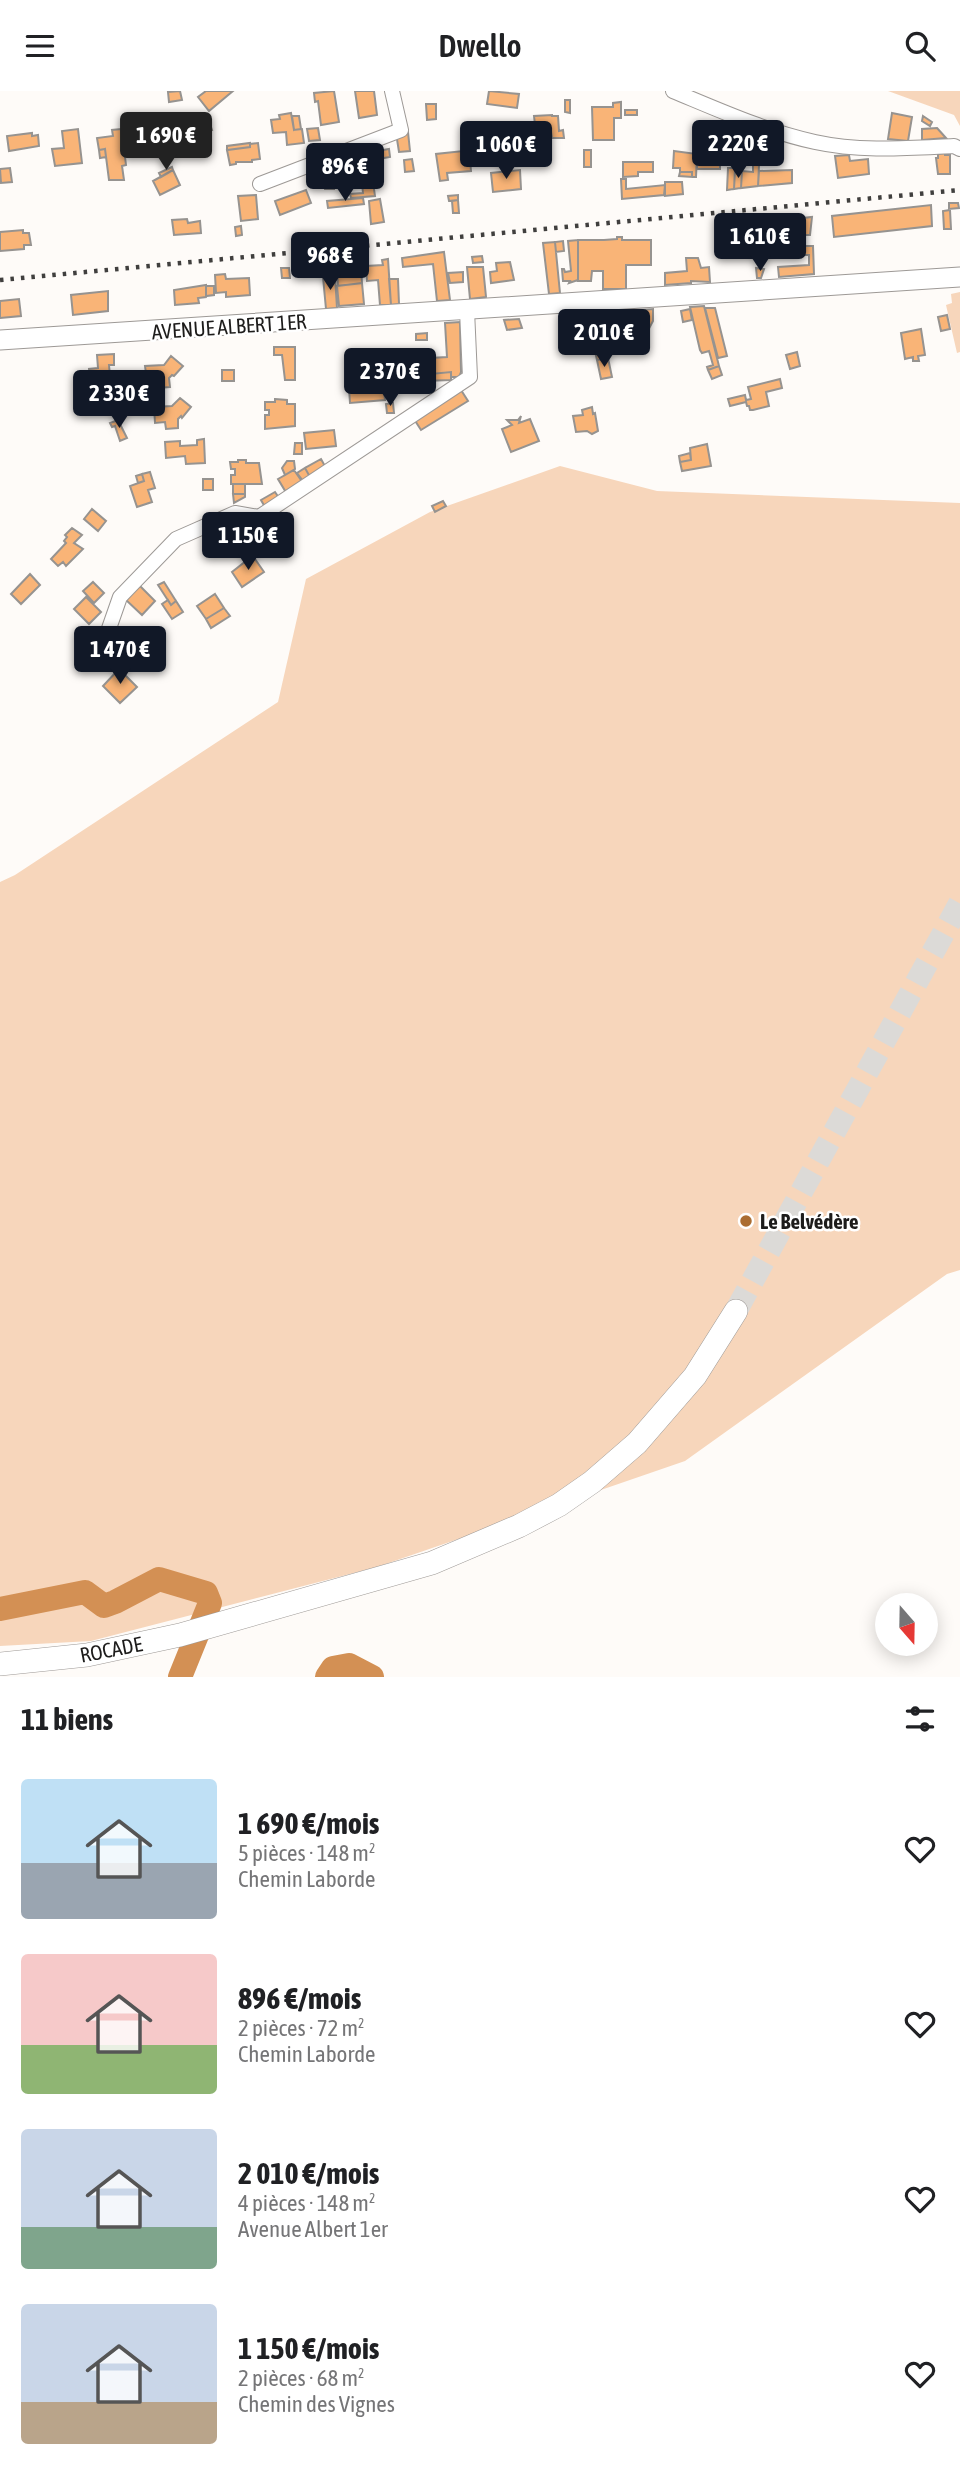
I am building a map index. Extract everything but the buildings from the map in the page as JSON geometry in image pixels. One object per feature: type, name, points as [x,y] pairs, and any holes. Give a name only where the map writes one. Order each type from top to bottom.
[{"type":"main road","name":"AVENUE ALBERT 1ER","points":[[0,340],[960,277]]},
{"type":"main road","name":"ROCADE","points":[[0,1664],[87,1655],[180,1635],[432,1563],[519,1526],[559,1505],[614,1464],[665,1413],[695,1376],[736,1311]]},
{"type":"street","points":[[260,184],[401,130],[392,91]]},
{"type":"street","points":[[673,91],[754,125],[817,142],[881,148],[954,146],[960,149]]},
{"type":"street","points":[[99,657],[120,597],[176,539],[235,513],[259,517],[470,377],[467,310]]},
{"type":"shaded area","points":[[888,91],[960,91],[960,126],[954,115]]},
{"type":"shaded area","points":[[960,292],[960,352],[957,353],[946,305],[952,303],[951,294]]},
{"type":"shaded area","points":[[560,466],[657,491],[960,503],[960,1270],[947,1274],[685,1461],[377,1567],[91,1641],[0,1646],[0,882],[15,875],[278,702],[306,579],[430,512]]},
{"type":"waterway","points":[[0,1609],[85,1592],[104,1606],[159,1579],[206,1593],[210,1603],[180,1677]]},
{"type":"waterway","points":[[327,1677],[333,1668],[349,1665],[372,1677]]},
{"type":"tunnel","points":[[736,1311],[960,903]]},
{"type":"railway","points":[[0,280],[960,190]]},
{"type":"place","name":"Le Belvédère","points":[[746,1221]]}]
